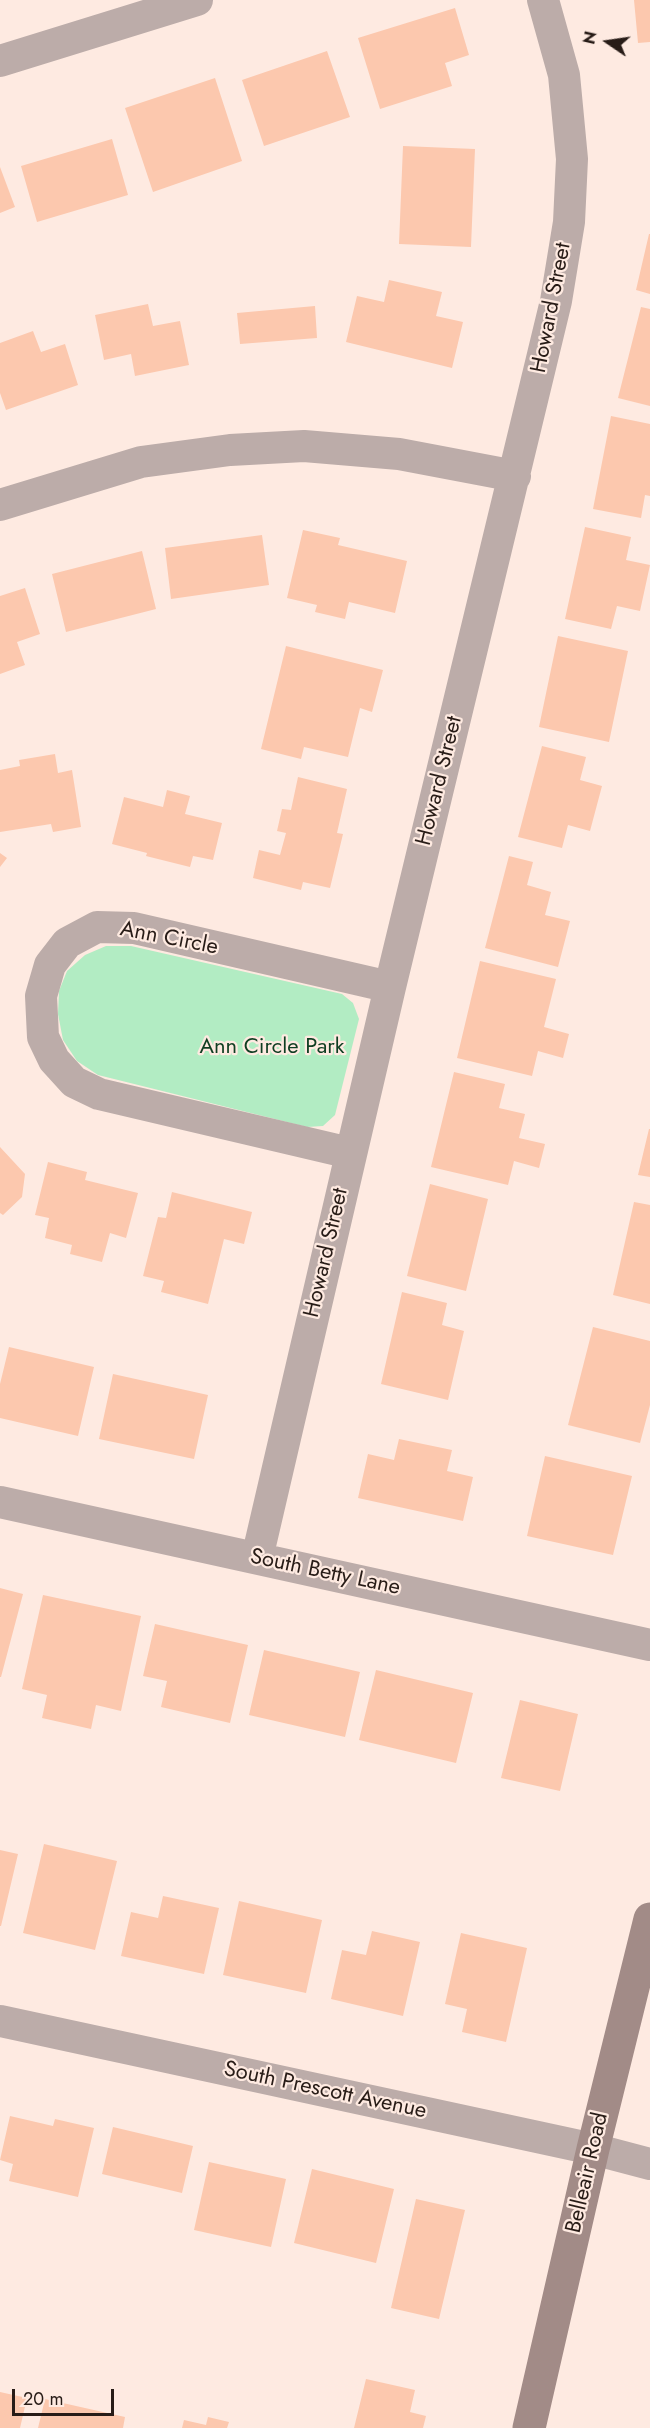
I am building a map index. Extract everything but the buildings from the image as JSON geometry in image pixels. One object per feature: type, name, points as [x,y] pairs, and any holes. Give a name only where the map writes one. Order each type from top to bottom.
[{"type":"main road","name":"Belleair Road","points":[[530,2428],[650,1919]]},
{"type":"street","points":[[0,61],[197,0]]},
{"type":"street","name":"Howard Street","points":[[257,1558],[350,1153],[556,301],[569,222],[572,159],[564,75],[543,0]]},
{"type":"street","points":[[0,505],[141,462],[230,450],[304,446],[399,454],[515,476]]},
{"type":"street","name":"Ann Circle","points":[[350,1153],[99,1094],[74,1082],[54,1060],[43,1037],[41,996],[50,965],[62,950],[68,943],[97,927],[134,928],[390,987]]},
{"type":"street","name":"South Betty Lane","points":[[0,1502],[650,1645]]},
{"type":"street","name":"South Prescott Avenue","points":[[0,2021],[650,2163]]},
{"type":"green space","name":"Ann Circle Park","points":[[106,946],[131,946],[342,994],[353,1003],[359,1019],[335,1115],[323,1126],[307,1127],[98,1075],[77,1061],[63,1040],[58,1014],[59,991],[67,971],[85,955]]}]
